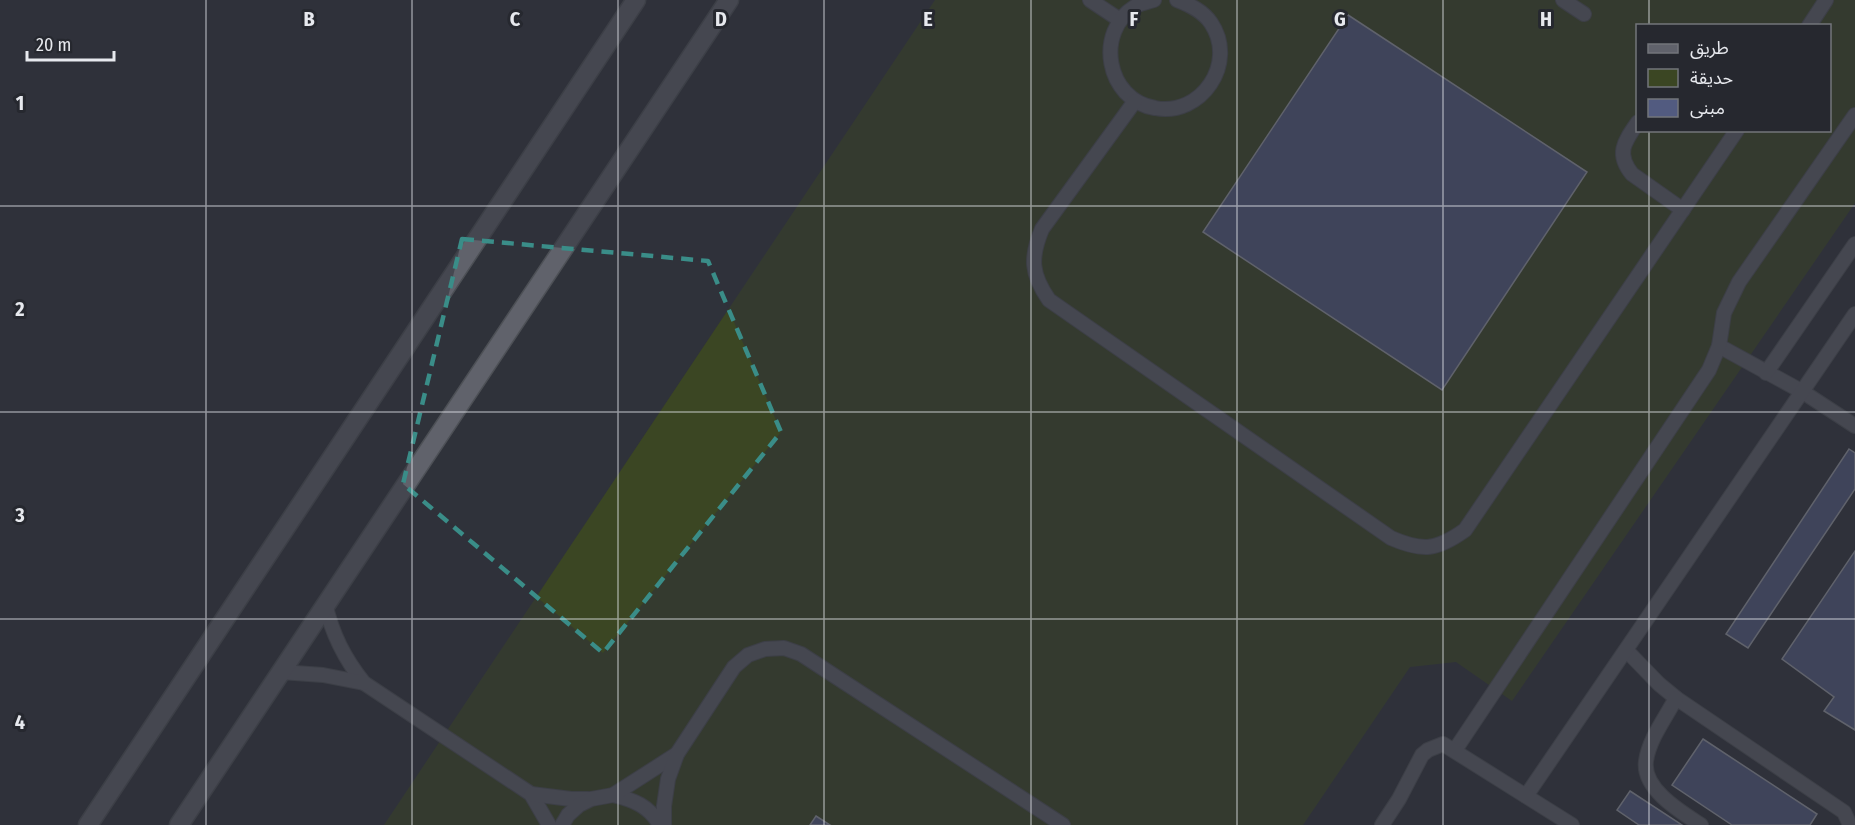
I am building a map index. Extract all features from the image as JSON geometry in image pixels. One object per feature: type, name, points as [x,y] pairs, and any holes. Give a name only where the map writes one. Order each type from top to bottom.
[{"type":"street","points":[[88,825],[636,0]]},
{"type":"street","points":[[179,825],[729,0]]},
{"type":"lane","points":[[1090,0],[1120,20]]},
{"type":"lane","points":[[1154,0],[1136,6],[1120,20],[1110,41],[1110,63],[1118,84],[1135,101],[1155,108],[1176,108],[1196,100],[1211,84],[1219,64],[1219,43],[1211,23],[1199,4],[1178,0]]},
{"type":"lane","points":[[1563,0],[1584,14]]},
{"type":"lane","points":[[1810,24],[1826,0]]},
{"type":"lane","points":[[1135,101],[1042,229],[1035,247],[1033,266],[1039,285],[1049,300],[1391,538],[1410,546],[1430,547],[1449,542],[1465,530],[1736,132]]},
{"type":"lane","points":[[1455,750],[1709,370],[1719,346],[1724,313],[1739,282],[1855,115]]},
{"type":"lane","points":[[1636,125],[1625,141],[1623,150],[1626,167],[1632,174],[1683,210]]},
{"type":"lane","points":[[1766,373],[1855,244]]},
{"type":"lane","points":[[1526,796],[1853,321]]},
{"type":"lane","points":[[1719,346],[1803,392],[1855,426]]},
{"type":"lane","points":[[325,603],[338,646],[364,683],[531,794],[549,825]]},
{"type":"lane","points":[[662,825],[668,779],[676,754],[734,667],[748,655],[765,649],[784,648],[801,654],[1063,825]]},
{"type":"lane","points":[[1626,650],[1676,698],[1844,812],[1850,825]]},
{"type":"lane","points":[[281,672],[323,675],[364,683]]},
{"type":"lane","points":[[1676,698],[1650,747],[1646,762],[1647,775],[1664,798],[1701,825]]},
{"type":"lane","points":[[1382,825],[1399,799],[1422,755],[1443,744],[1572,825]]},
{"type":"lane","points":[[531,794],[571,799],[591,799],[613,795],[676,754]]},
{"type":"lane","points":[[613,795],[635,800],[653,813],[662,825]]},
{"type":"lane","points":[[562,825],[568,815],[579,805],[591,799]]},
{"type":"highlighted area","points":[[462,239],[708,261],[781,432],[603,653],[403,484]]},
{"type":"green space","points":[[935,0],[1855,0],[1855,203],[1512,701],[1456,662],[1410,667],[1303,825],[384,825]]},
{"type":"building","points":[[1348,15],[1587,172],[1442,390],[1203,232]]},
{"type":"building","points":[[1849,449],[1855,453],[1855,489],[1748,648],[1726,634]]},
{"type":"building","points":[[1855,551],[1855,730],[1824,711],[1834,697],[1782,659]]},
{"type":"building","points":[[1703,739],[1817,814],[1810,825],[1732,825],[1672,785]]},
{"type":"building","points":[[1630,791],[1682,825],[1639,825],[1617,810]]},
{"type":"building","points":[[816,816],[830,825],[810,825]]}]
